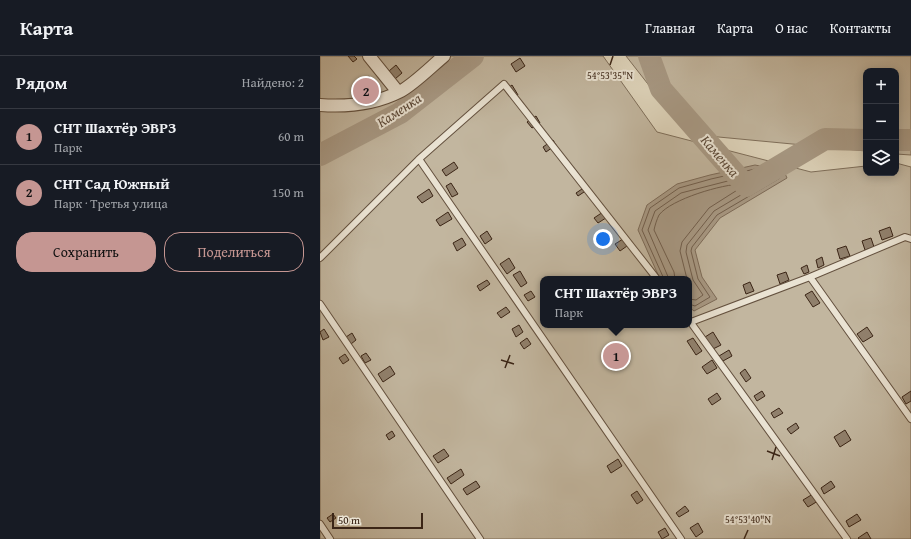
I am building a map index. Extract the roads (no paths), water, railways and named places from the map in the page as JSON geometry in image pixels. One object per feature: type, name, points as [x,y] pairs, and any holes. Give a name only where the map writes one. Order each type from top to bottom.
[{"type":"street","points":[[369,56],[398,92]]},
{"type":"street","points":[[320,106],[343,106],[369,102],[398,92],[444,56]]},
{"type":"lane","points":[[320,258],[419,159],[504,84],[655,276]]},
{"type":"lane","points":[[419,159],[681,539]]},
{"type":"lane","points":[[692,320],[810,277],[906,236],[911,239]]},
{"type":"lane","points":[[810,277],[911,418]]},
{"type":"lane","points":[[320,304],[480,539]]},
{"type":"lane","points":[[692,324],[847,539]]},
{"type":"lane","points":[[320,524],[330,539]]},
{"type":"water","points":[[755,165],[784,171],[787,178],[720,218],[695,250],[702,277],[717,299],[694,311],[692,309],[692,276],[659,276],[638,230],[647,205],[677,184]]},
{"type":"waterway","name":"Каменка","points":[[320,155],[400,113],[473,56]]},
{"type":"waterway","name":"Каменка","points":[[649,56],[661,89],[746,186],[825,139],[863,140]]},
{"type":"waterway","name":"Каменка","points":[[899,140],[911,140]]},
{"type":"place","name":"СНТ Сад Южный","points":[[366,91]]},
{"type":"place","name":"СНТ Шахтёр ЭВРЗ","points":[[616,356]]}]
